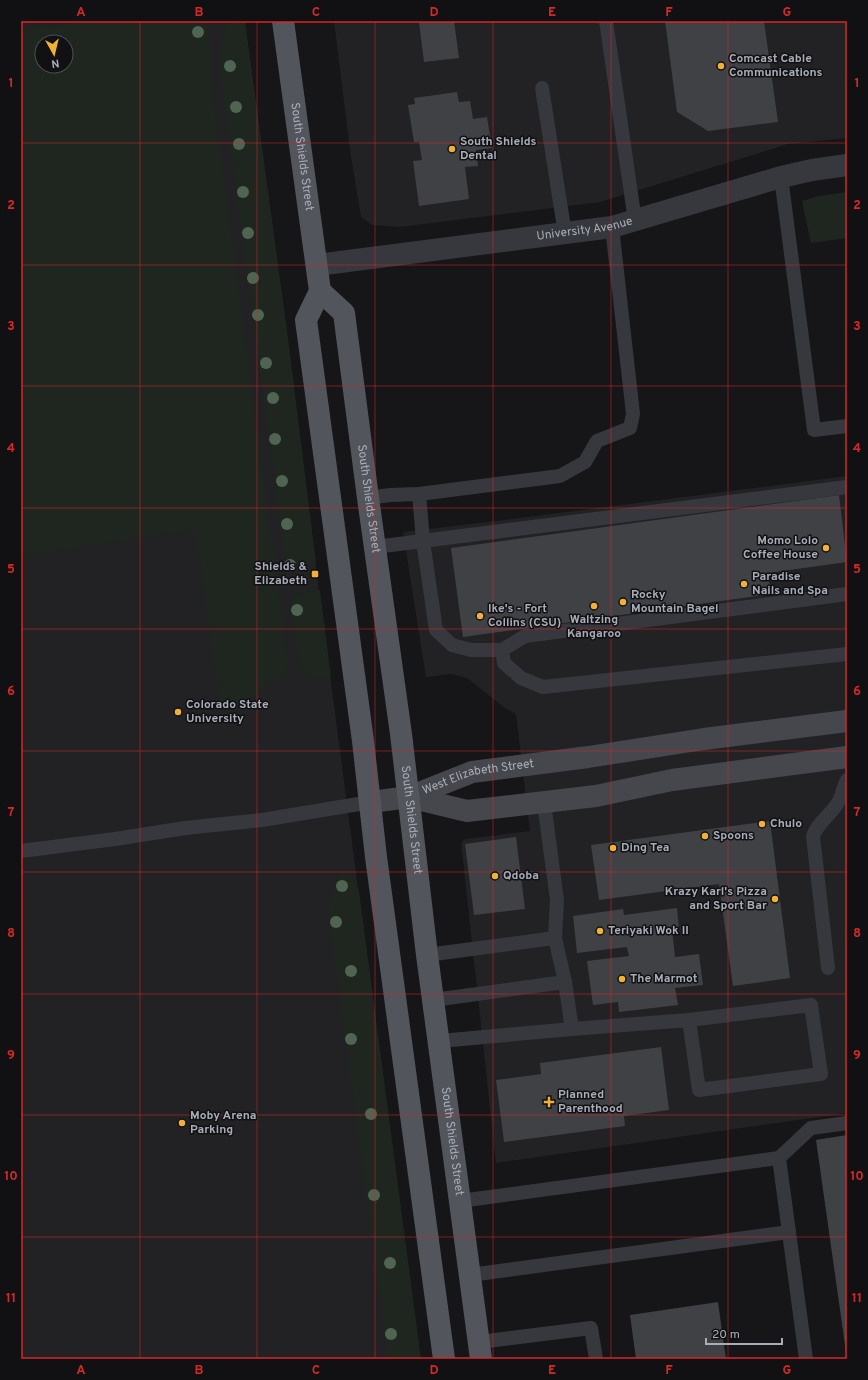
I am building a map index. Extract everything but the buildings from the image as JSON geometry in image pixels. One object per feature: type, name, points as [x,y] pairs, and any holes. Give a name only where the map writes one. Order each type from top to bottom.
[{"type":"main road","name":"South Shields Street","points":[[283,21],[320,291],[344,313],[409,797],[427,955],[440,1041],[480,1350]]},
{"type":"main road","points":[[320,291],[306,320],[371,802],[377,864],[444,1359]]},
{"type":"main road","name":"West Elizabeth Street","points":[[409,797],[472,772],[588,757],[704,739],[847,721]]},
{"type":"main road","name":"West Elizabeth Street","points":[[409,797],[467,811],[596,796],[672,780],[847,757]]},
{"type":"main road","points":[[371,802],[409,797]]},
{"type":"street","name":"University Avenue","points":[[317,265],[612,227],[781,177],[812,170],[847,166]]},
{"type":"lane","points":[[606,21],[635,221]]},
{"type":"lane","points":[[542,88],[565,234]]},
{"type":"lane","points":[[781,177],[814,430],[847,426]]},
{"type":"lane","points":[[368,498],[390,495],[419,494],[560,476],[586,462],[597,441],[630,428],[633,414],[612,227]]},
{"type":"lane","points":[[375,547],[847,487]]},
{"type":"lane","points":[[419,494],[423,541],[436,630],[452,646],[471,650],[502,650],[525,636],[847,594]]},
{"type":"lane","points":[[502,650],[504,663],[521,678],[543,687],[847,654]]},
{"type":"lane","points":[[828,968],[813,836],[815,830],[830,815],[840,800],[847,780]]},
{"type":"lane","points":[[21,851],[185,828],[262,820],[371,802]]},
{"type":"lane","points":[[544,803],[557,900],[555,938],[565,982],[572,1029]]},
{"type":"lane","points":[[427,955],[555,938]]},
{"type":"lane","points":[[433,1000],[565,982]]},
{"type":"lane","points":[[440,1041],[689,1020],[811,1005],[821,1074],[698,1090],[689,1020]]},
{"type":"lane","points":[[460,1201],[779,1158],[811,1128],[847,1123]]},
{"type":"lane","points":[[779,1158],[806,1359]]},
{"type":"lane","points":[[470,1275],[789,1232]]},
{"type":"lane","points":[[480,1350],[591,1328],[596,1359]]},
{"type":"shaded area","name":"Colorado State University","points":[[21,21],[244,21],[420,1359],[21,1359]]},
{"type":"shaded area","points":[[89,21],[204,21],[209,36],[209,67],[288,663],[287,668],[247,701],[230,711],[221,714],[196,530],[21,556],[21,30]]},
{"type":"shaded area","points":[[229,21],[245,21],[288,338],[316,563],[286,567],[219,62],[221,41]]},
{"type":"shaded area","points":[[334,21],[847,21],[847,138],[788,144],[600,202],[399,227],[372,225],[361,217],[350,150]]},
{"type":"shaded area","points":[[847,192],[847,238],[811,243],[802,201],[819,196]]},
{"type":"shaded area","points":[[847,476],[847,1113],[496,1163],[461,842],[466,839],[530,831],[516,714],[505,708],[467,678],[451,674],[426,677],[403,532]]},
{"type":"shaded area","points":[[320,590],[331,677],[315,678],[304,673],[299,663],[290,595]]},
{"type":"shaded area","points":[[350,874],[359,891],[421,1359],[388,1359],[328,908],[338,877]]},
{"type":"place","name":"Comcast Cable Communications","points":[[721,66]]},
{"type":"place","name":"South Shields Dental","points":[[452,149]]},
{"type":"place","name":"Momo Lolo Coffee House","points":[[826,548]]},
{"type":"place","name":"Shields & Elizabeth","points":[[315,574]]},
{"type":"place","name":"Paradise Nails and Spa","points":[[744,584]]},
{"type":"place","name":"Rocky Mountain Bagel","points":[[623,602]]},
{"type":"place","name":"Waltzing Kangaroo","points":[[594,606]]},
{"type":"place","name":"Ike's - Fort Collins (CSU)","points":[[480,616]]},
{"type":"place","name":"Colorado State University","points":[[178,712]]},
{"type":"place","name":"Chulo","points":[[762,824]]},
{"type":"place","name":"Spoons","points":[[705,836]]},
{"type":"place","name":"Ding Tea","points":[[613,848]]},
{"type":"place","name":"Qdoba","points":[[495,876]]},
{"type":"place","name":"Krazy Karl's Pizza and Sport Bar","points":[[775,899]]},
{"type":"place","name":"Teriyaki Wok II","points":[[600,931]]},
{"type":"place","name":"The Marmot","points":[[622,979]]},
{"type":"place","name":"Planned Parenthood","points":[[549,1102]]},
{"type":"place","name":"Moby Arena Parking","points":[[182,1123]]}]
